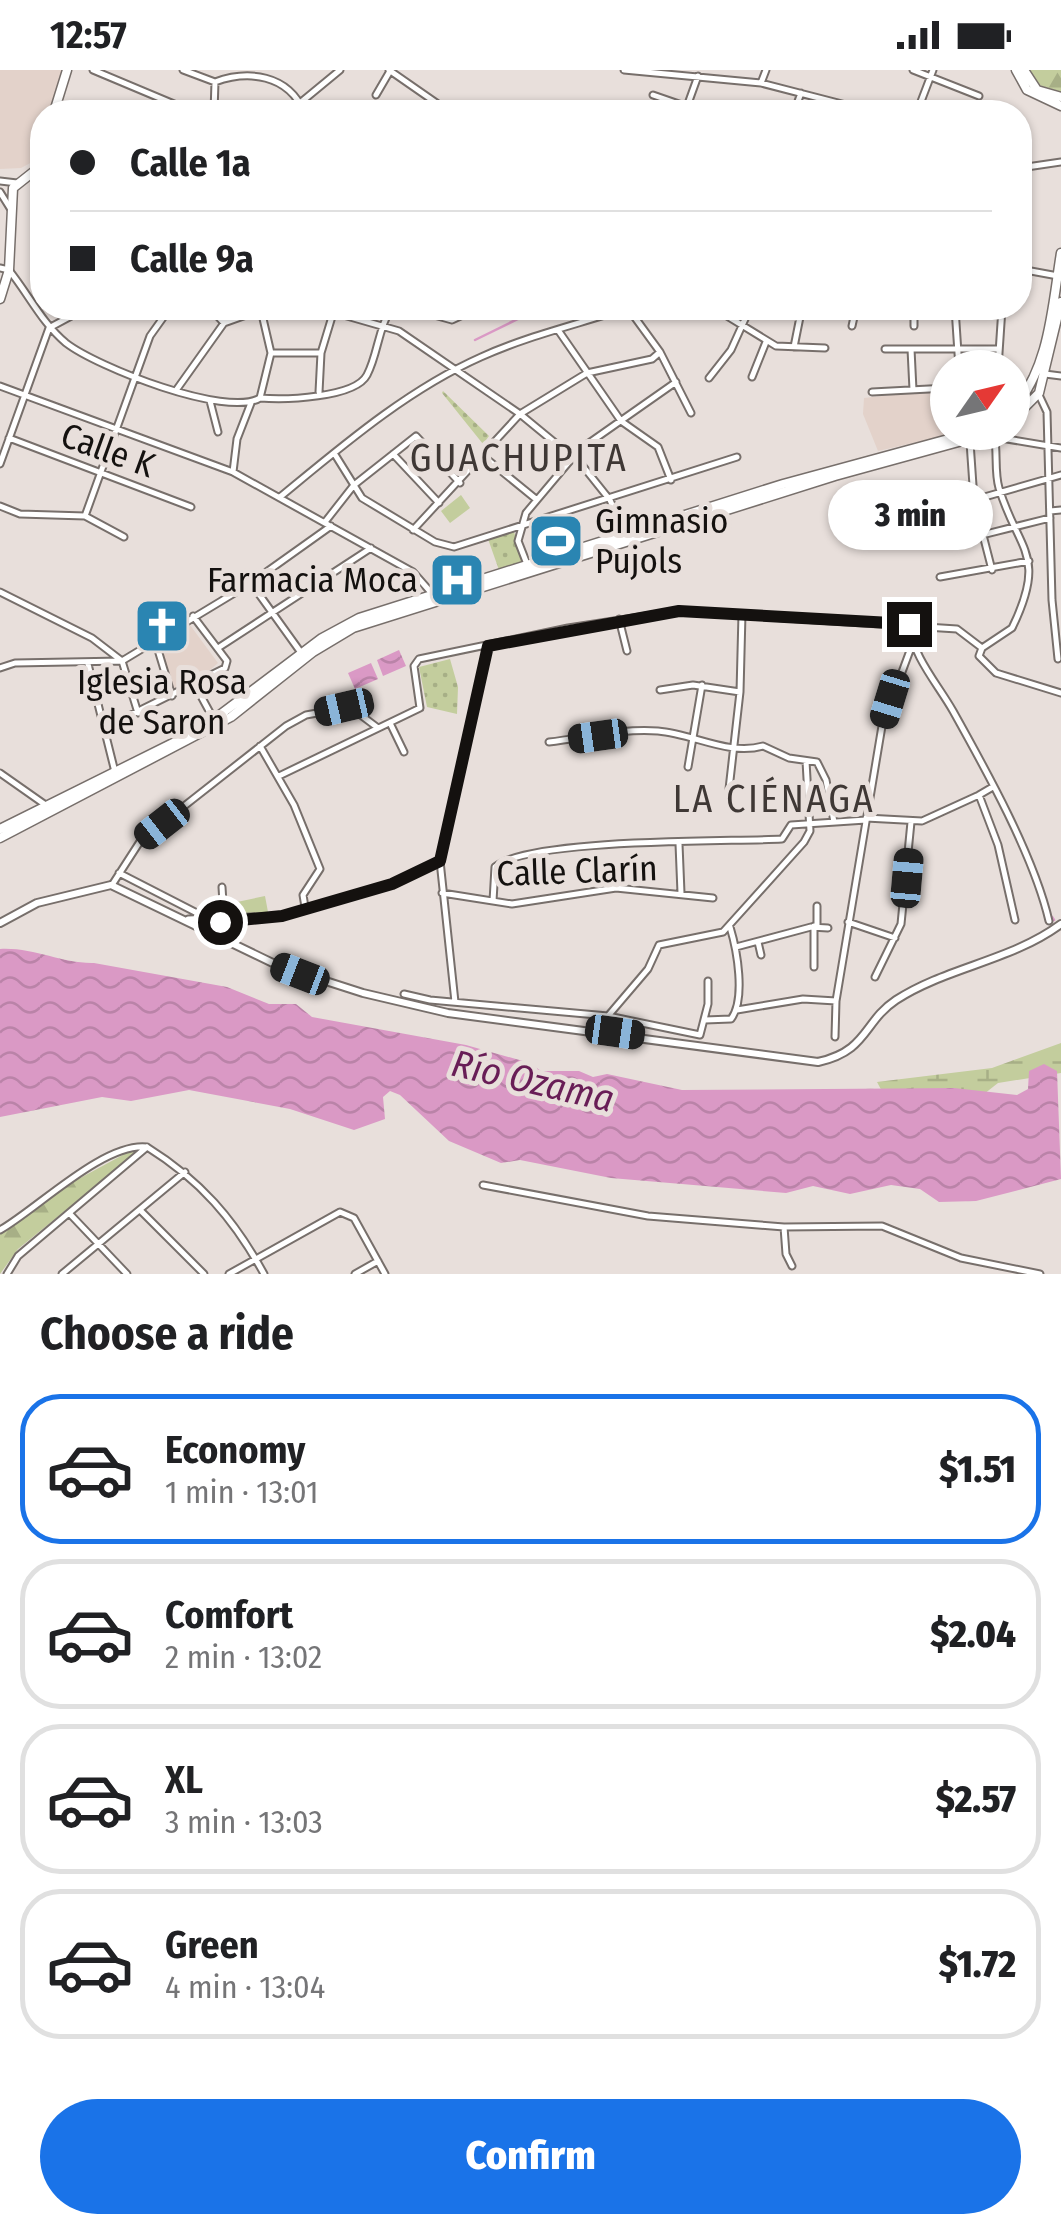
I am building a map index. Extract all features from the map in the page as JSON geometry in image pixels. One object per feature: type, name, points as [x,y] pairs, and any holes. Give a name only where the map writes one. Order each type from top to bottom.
[{"type":"main road","points":[[58,100],[67,70]]},
{"type":"main road","points":[[1016,70],[1027,90],[1061,106]]},
{"type":"main road","points":[[1024,70],[1037,90],[1061,97]]},
{"type":"main road","points":[[0,299],[17,183],[30,176]]},
{"type":"main road","points":[[1030,384],[1045,349],[1061,253]]},
{"type":"main road","points":[[1030,401],[1038,393],[1057,344],[1061,302]]},
{"type":"main road","points":[[0,830],[214,720],[346,624],[834,473],[930,448]]},
{"type":"main road","points":[[0,838],[231,717],[342,633],[526,564],[626,537]]},
{"type":"street","points":[[93,70],[164,100]]},
{"type":"street","points":[[182,70],[214,82],[240,72],[254,73],[294,100]]},
{"type":"street","points":[[305,100],[340,70]]},
{"type":"street","points":[[624,70],[761,84],[828,100]]},
{"type":"street","points":[[761,84],[766,70]]},
{"type":"street","points":[[913,70],[932,73],[979,96]]},
{"type":"street","points":[[376,95],[390,71],[432,100]]},
{"type":"street","points":[[922,100],[932,73]]},
{"type":"street","points":[[690,100],[698,76]]},
{"type":"street","points":[[214,82],[215,100]]},
{"type":"street","points":[[798,100],[801,93]]},
{"type":"street","points":[[653,94],[665,100]]},
{"type":"street","points":[[1032,166],[1061,162]]},
{"type":"street","points":[[0,181],[17,183]]},
{"type":"street","points":[[0,192],[12,216]]},
{"type":"street","points":[[5,269],[30,303]]},
{"type":"street","points":[[1032,271],[1059,276]]},
{"type":"street","points":[[43,320],[100,364],[210,401],[251,403],[260,398],[350,390],[368,373],[383,320]]},
{"type":"street","points":[[0,464],[49,328],[64,320]]},
{"type":"street","points":[[86,516],[150,336],[161,320]]},
{"type":"street","points":[[221,320],[224,323]]},
{"type":"street","points":[[177,389],[224,323],[232,320]]},
{"type":"street","points":[[260,398],[271,353],[265,320]]},
{"type":"street","points":[[320,394],[322,353],[331,320]]},
{"type":"street","points":[[362,320],[399,331],[520,414],[573,456],[610,500],[626,537]]},
{"type":"street","points":[[280,497],[334,453],[453,371],[589,320]]},
{"type":"street","points":[[636,320],[660,352],[691,413]]},
{"type":"street","points":[[733,320],[766,342],[825,348]]},
{"type":"street","points":[[709,378],[731,350],[745,320]]},
{"type":"street","points":[[794,347],[799,320]]},
{"type":"street","points":[[852,326],[853,320]]},
{"type":"street","points":[[914,320],[914,326]]},
{"type":"street","points":[[957,320],[960,349]]},
{"type":"street","points":[[885,349],[998,348],[1001,320]]},
{"type":"street","points":[[558,330],[621,420],[658,447],[671,480]]},
{"type":"street","points":[[752,377],[766,342]]},
{"type":"street","points":[[911,349],[913,390]]},
{"type":"street","points":[[412,530],[460,483],[520,414],[586,373],[652,359],[660,352]]},
{"type":"street","points":[[271,353],[322,353]]},
{"type":"street","points":[[1045,374],[1061,376]]},
{"type":"street","points":[[526,564],[518,541],[520,526],[573,456],[676,382]]},
{"type":"street","points":[[0,386],[233,472],[414,572],[434,596]]},
{"type":"street","points":[[872,392],[930,389]]},
{"type":"street","points":[[1038,393],[1048,412],[1047,478],[1058,659]]},
{"type":"street","points":[[210,401],[218,432]]},
{"type":"street","points":[[233,472],[236,438],[251,403]]},
{"type":"street","points":[[0,668],[14,663],[122,661],[251,582],[328,524],[354,486],[416,436],[460,483]]},
{"type":"street","name":"Calle K","points":[[9,438],[190,507]]},
{"type":"street","points":[[1030,441],[1061,448]]},
{"type":"street","points":[[972,450],[974,500],[992,570]]},
{"type":"street","points":[[982,648],[1012,628],[1027,588],[1029,561],[1000,490],[996,450]]},
{"type":"street","points":[[334,453],[362,498],[412,530],[454,547],[737,457]]},
{"type":"street","points":[[393,454],[440,503]]},
{"type":"street","points":[[484,456],[537,500]]},
{"type":"street","points":[[974,500],[1061,474]]},
{"type":"street","points":[[0,506],[20,514],[86,516],[124,537]]},
{"type":"street","points":[[982,535],[1061,510]]},
{"type":"street","points":[[218,648],[371,548]]},
{"type":"street","points":[[1052,548],[1061,548]]},
{"type":"street","points":[[940,577],[1029,561]]},
{"type":"street","points":[[251,582],[302,654]]},
{"type":"street","points":[[1052,589],[1061,588]]},
{"type":"street","points":[[0,592],[76,628],[122,661],[138,713]]},
{"type":"street","points":[[279,776],[421,706],[414,666],[419,659],[620,619],[679,611],[909,624],[958,629],[982,648]]},
{"type":"street","points":[[729,789],[740,692],[742,614]]},
{"type":"street","points":[[104,728],[225,668],[227,661],[193,616]]},
{"type":"street","points":[[620,619],[627,650]]},
{"type":"street","points":[[909,624],[912,645],[950,705],[1022,849],[1049,920]]},
{"type":"street","points":[[155,640],[172,696]]},
{"type":"street","points":[[835,1037],[836,1001],[882,726],[912,645]]},
{"type":"street","points":[[455,1002],[440,861],[488,646]]},
{"type":"street","points":[[982,648],[981,660],[996,673],[1061,693]]},
{"type":"street","points":[[88,664],[115,772]]},
{"type":"street","points":[[195,685],[214,720]]},
{"type":"street","points":[[660,690],[702,685],[740,692]]},
{"type":"street","points":[[688,768],[702,685]]},
{"type":"street","points":[[112,886],[141,840],[259,745],[306,716],[344,707],[360,711],[378,728]]},
{"type":"street","points":[[390,723],[404,752]]},
{"type":"street","points":[[549,742],[642,730],[691,736],[746,752],[764,746],[817,762],[824,773],[834,822]]},
{"type":"street","points":[[259,745],[279,776],[321,873],[303,895],[305,908]]},
{"type":"street","points":[[608,1016],[648,970],[660,944],[717,935],[730,927],[804,842],[809,824],[806,761]]},
{"type":"street","points":[[0,773],[47,806]]},
{"type":"street","points":[[493,901],[495,867],[504,861],[558,850],[782,839],[791,825],[866,819],[911,822],[991,788]]},
{"type":"street","points":[[979,795],[998,845],[1015,920]]},
{"type":"street","points":[[875,977],[901,924],[911,822]]},
{"type":"street","points":[[679,844],[681,893]]},
{"type":"street","points":[[188,919],[262,920],[392,884],[440,861]]},
{"type":"street","points":[[119,873],[195,912]]},
{"type":"street","points":[[0,923],[38,903],[112,886],[320,981],[448,1014],[818,1062],[858,1044],[896,1000],[1013,952],[1061,924]]},
{"type":"street","points":[[217,937],[224,919],[222,887]]},
{"type":"street","name":"Calle Clarín","points":[[442,893],[522,904],[616,888],[714,898]]},
{"type":"street","points":[[814,967],[817,906]]},
{"type":"street","points":[[848,922],[895,938]]},
{"type":"street","points":[[736,947],[816,926],[828,928]]},
{"type":"street","points":[[705,1020],[730,1019],[737,1010],[736,947],[730,927]]},
{"type":"street","points":[[758,942],[762,956]]},
{"type":"street","points":[[404,994],[608,1016],[702,1034],[708,981]]},
{"type":"street","points":[[737,1010],[804,998],[836,1001]]},
{"type":"street","points":[[0,1230],[85,1172],[132,1148],[146,1148],[186,1172],[225,1210],[264,1274]]},
{"type":"street","points":[[7,1274],[18,1256],[146,1148]]},
{"type":"street","points":[[62,1274],[186,1172]]},
{"type":"street","points":[[483,1185],[633,1214],[784,1227],[882,1226],[961,1258],[1040,1274]]},
{"type":"street","points":[[140,1210],[204,1274]]},
{"type":"street","points":[[229,1274],[347,1212],[385,1274]]},
{"type":"street","points":[[70,1213],[127,1274]]},
{"type":"street","points":[[784,1227],[784,1246],[792,1266]]},
{"type":"street","points":[[355,1274],[378,1261]]},
{"type":"shaded area","points":[[0,70],[63,70],[54,100],[30,100],[30,163],[21,168],[0,169]]},
{"type":"shaded area","points":[[930,391],[930,439],[878,451],[863,414],[864,398]]},
{"type":"shaded area","points":[[190,625],[218,663],[200,679],[173,692],[161,644]]},
{"type":"green space","points":[[1030,70],[1061,70],[1061,92],[1039,85]]},
{"type":"green space","points":[[442,393],[489,436],[483,444]]},
{"type":"green space","points":[[461,495],[470,508],[450,523],[441,511]]},
{"type":"green space","points":[[514,532],[524,564],[499,570],[488,539]]},
{"type":"green space","points":[[450,659],[458,687],[457,714],[427,707],[419,667]]},
{"type":"green space","points":[[265,896],[268,912],[241,918],[237,902]]},
{"type":"green space","points":[[1061,1043],[1061,1073],[998,1083],[984,1094],[885,1097],[877,1082],[992,1068]]},
{"type":"green space","points":[[132,1150],[140,1150],[18,1249],[0,1274],[0,1234],[71,1183]]},
{"type":"water","points":[[399,650],[406,666],[383,676],[377,660]]},
{"type":"water","points":[[371,663],[378,679],[355,689],[348,673]]},
{"type":"water","name":"Río Ozama","points":[[0,949],[227,987],[269,1004],[296,1004],[312,1017],[466,1045],[530,1063],[541,1071],[579,1071],[593,1077],[607,1074],[682,1090],[954,1088],[1017,1095],[1028,1089],[1029,1071],[1044,1064],[1057,1071],[1061,1179],[976,1201],[939,1202],[920,1189],[891,1185],[850,1194],[813,1186],[786,1193],[611,1178],[520,1160],[501,1163],[449,1141],[400,1095],[390,1091],[383,1097],[385,1119],[354,1130],[290,1109],[189,1090],[131,1101],[102,1097],[0,1117]]},
{"type":"waterway","points":[[475,340],[516,320]]},
{"type":"place","name":"Gimnasio Pujols","points":[[556,541]]},
{"type":"place","name":"Farmacia Moca","points":[[457,580]]},
{"type":"place","name":"Iglesia Rosa de Saron","points":[[162,626]]},
{"type":"district","name":"GUACHUPITA","points":[[519,458]]},
{"type":"district","name":"LA CIÉNAGA","points":[[774,799]]},
{"type":"route","points":[[220,922],[282,916],[319,902],[392,884],[440,861],[488,646],[568,628],[679,611],[909,624]]}]
